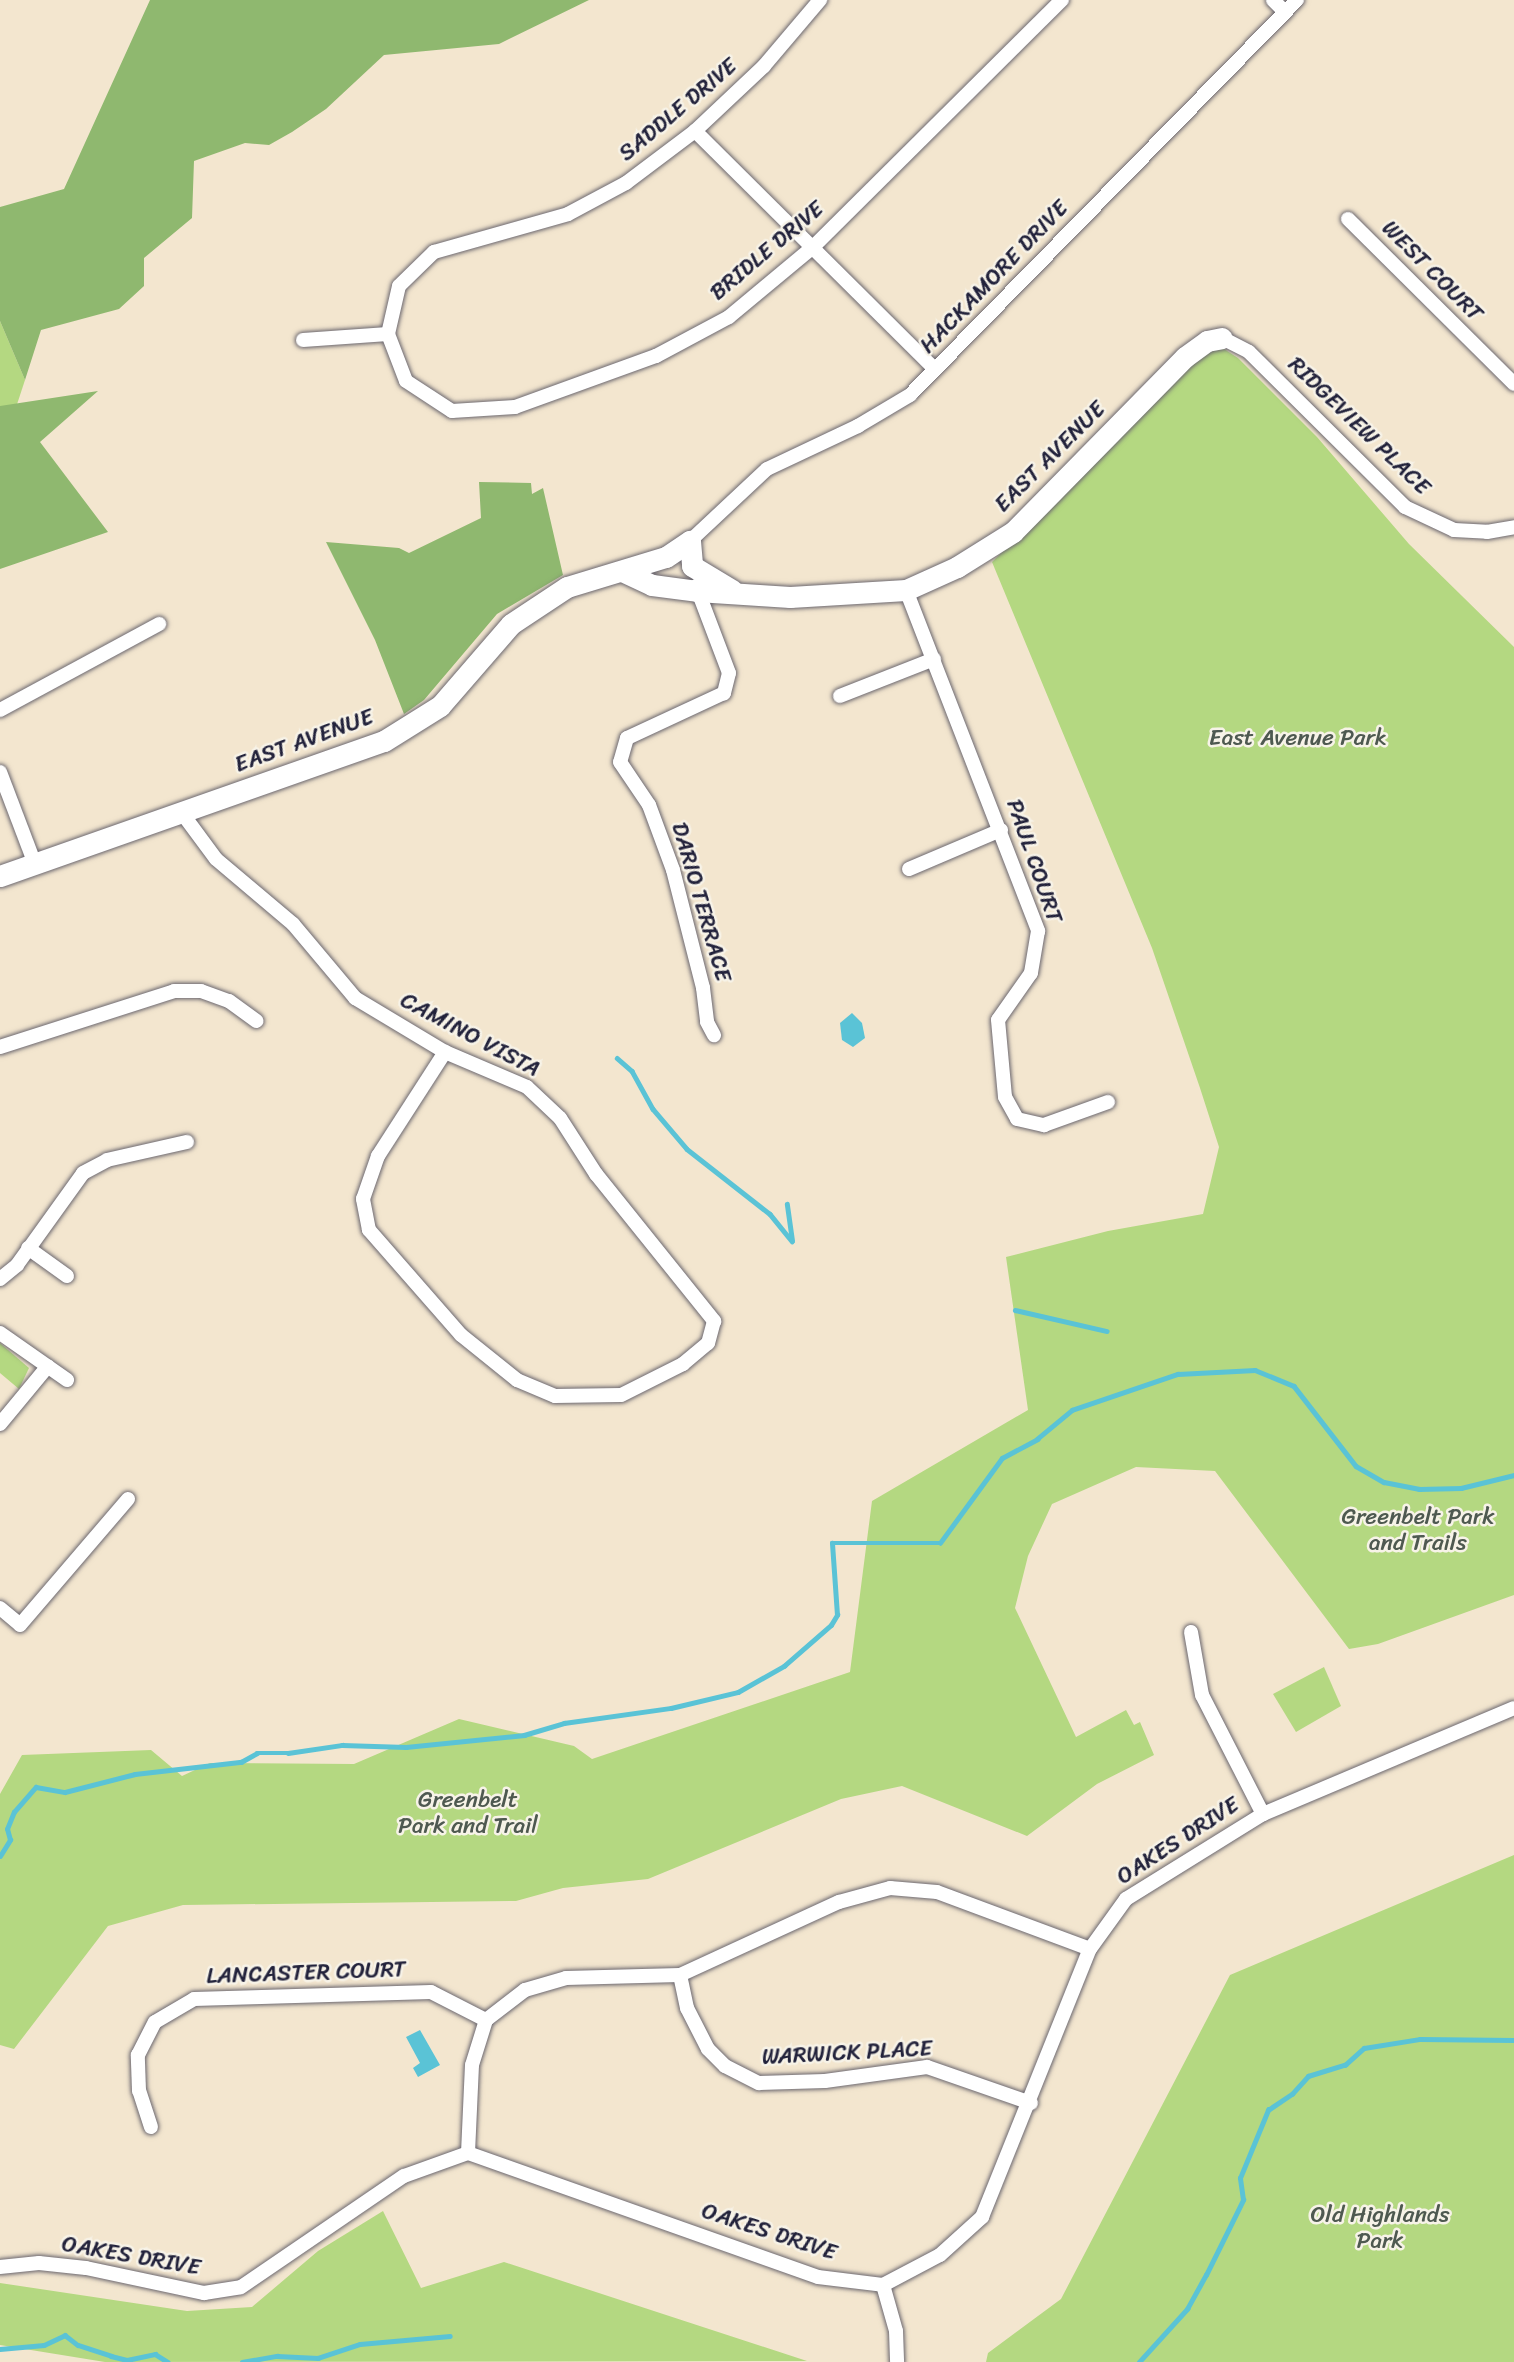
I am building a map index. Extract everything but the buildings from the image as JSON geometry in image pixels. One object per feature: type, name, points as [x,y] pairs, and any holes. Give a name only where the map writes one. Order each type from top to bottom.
[{"type":"street","name":"SADDLE DRIVE","points":[[388,334],[399,286],[433,252],[568,214],[626,183],[695,131],[764,66],[820,0]]},
{"type":"street","name":"BRIDLE DRIVE","points":[[388,334],[406,381],[452,411],[515,407],[644,361],[729,317],[813,247],[1062,0]]},
{"type":"street","points":[[1273,0],[1285,12]]},
{"type":"street","name":"HACKAMORE DRIVE","points":[[690,541],[767,469],[858,426],[910,395],[1297,0]]},
{"type":"street","points":[[695,131],[935,369]]},
{"type":"street","name":"WEST COURT","points":[[1348,219],[1514,384]]},
{"type":"street","points":[[303,340],[388,334]]},
{"type":"street","name":"RIDGEVIEW PLACE","points":[[1222,338],[1249,352],[1405,507],[1454,530],[1487,533],[1514,527]]},
{"type":"street","name":"EAST AVENUE","points":[[622,571],[652,585],[697,591],[732,590],[790,597],[906,590],[957,567],[1013,532],[1185,356],[1207,341],[1222,338]]},
{"type":"street","points":[[690,541],[692,566]]},
{"type":"street","name":"EAST AVENUE","points":[[0,876],[384,741],[440,706],[527,611],[568,587],[666,557],[690,541]]},
{"type":"street","name":"EAST AVENUE","points":[[692,566],[732,590]]},
{"type":"street","name":"DARIO TERRACE","points":[[692,566],[697,591],[729,673],[724,693],[627,738],[620,762],[649,805],[673,870],[703,988],[707,1022],[714,1035]]},
{"type":"street","name":"PAUL COURT","points":[[906,590],[1038,931],[1031,973],[998,1020],[1005,1097],[1017,1119],[1044,1125],[1108,1102]]},
{"type":"street","points":[[0,710],[159,624]]},
{"type":"street","points":[[840,696],[934,659]]},
{"type":"street","points":[[0,772],[35,864]]},
{"type":"street","name":"CAMINO VISTA","points":[[182,813],[216,859],[293,924],[355,998],[444,1052],[527,1087],[560,1118],[596,1174],[714,1321],[708,1343],[683,1364],[621,1395],[555,1396],[517,1380],[461,1335],[369,1230],[363,1199],[378,1156],[444,1052]]},
{"type":"street","points":[[909,869],[1000,830]]},
{"type":"street","points":[[0,1047],[174,992],[201,991],[229,1001],[257,1021]]},
{"type":"street","points":[[0,1279],[29,1248],[83,1173],[107,1160],[187,1142]]},
{"type":"street","points":[[29,1248],[68,1276]]},
{"type":"street","points":[[0,1333],[67,1380]]},
{"type":"street","points":[[0,1423],[48,1366]]},
{"type":"street","points":[[0,1608],[20,1625],[128,1499]]},
{"type":"street","points":[[1191,1632],[1202,1695],[1263,1814]]},
{"type":"street","name":"OAKES DRIVE","points":[[0,2267],[39,2263],[86,2268],[204,2293],[242,2287],[404,2176],[468,2153],[818,2277],[883,2285],[940,2255],[982,2217],[1031,2103],[1090,1949],[1126,1899],[1263,1814],[1514,1708]]},
{"type":"street","points":[[468,2153],[472,2065],[486,2020],[525,1990],[566,1978],[680,1975],[839,1902],[890,1888],[937,1892],[1090,1949]]},
{"type":"street","name":"WARWICK PLACE","points":[[680,1975],[687,2008],[708,2049],[725,2066],[759,2083],[825,2081],[927,2067],[1031,2103]]},
{"type":"street","name":"LANCASTER COURT","points":[[152,2127],[139,2091],[138,2055],[155,2022],[194,1999],[431,1992],[486,2020]]},
{"type":"street","points":[[883,2285],[896,2332],[897,2362]]},
{"type":"green space","points":[[150,0],[589,0],[499,44],[384,55],[326,109],[269,145],[245,143],[194,161],[192,218],[144,258],[144,286],[119,309],[41,330],[25,380],[0,321],[0,207],[64,189]]},
{"type":"green space","points":[[0,321],[25,380],[0,456]]},
{"type":"green space","points":[[1213,349],[1224,349],[1238,358],[1317,437],[1409,544],[1514,647],[1514,1595],[1378,1644],[1349,1649],[1215,1471],[1136,1467],[1052,1504],[1028,1556],[1015,1608],[1076,1737],[1126,1710],[1134,1725],[1140,1722],[1154,1755],[1097,1784],[1027,1836],[902,1786],[841,1799],[648,1879],[563,1888],[516,1901],[183,1905],[108,1926],[14,2049],[0,2045],[0,1794],[22,1755],[151,1750],[182,1776],[210,1763],[354,1764],[459,1719],[574,1746],[592,1759],[850,1672],[872,1501],[1028,1410],[1006,1257],[1108,1231],[1203,1214],[1219,1147],[1200,1088],[1152,948],[992,562],[1202,355]]},
{"type":"green space","points":[[98,391],[40,442],[108,532],[0,569],[0,406]]},
{"type":"green space","points":[[479,482],[531,483],[532,494],[543,488],[563,575],[497,614],[424,700],[404,714],[375,640],[326,542],[399,548],[409,553],[481,518]]},
{"type":"green space","points":[[0,1343],[29,1368],[19,1389],[0,1373]]},
{"type":"green space","points":[[1324,1667],[1341,1706],[1296,1732],[1273,1694]]},
{"type":"green space","name":"Old Highlands Park","points":[[1514,1855],[1514,2362],[986,2362],[988,2353],[1061,2299],[1230,1975]]},
{"type":"green space","points":[[383,2211],[421,2288],[504,2262],[807,2361],[105,2362],[0,2345],[0,2283],[187,2311],[252,2307],[318,2251]]},
{"type":"water","points":[[852,1013],[862,1023],[865,1038],[853,1047],[842,1040],[840,1023]]},
{"type":"water","points":[[420,2030],[440,2065],[418,2077],[413,2068],[420,2063],[406,2037]]},
{"type":"waterway","points":[[617,1058],[632,1071],[653,1109],[687,1149],[770,1214],[792,1241],[787,1204]]},
{"type":"waterway","points":[[1015,1310],[1107,1331]]},
{"type":"waterway","points":[[0,1856],[10,1840],[7,1829],[14,1812],[36,1787],[65,1792],[135,1774],[241,1762],[257,1753],[288,1753],[342,1745],[406,1747],[524,1735],[564,1723],[671,1708],[738,1692],[784,1666],[831,1625],[837,1615],[832,1543],[940,1543],[1002,1458],[1037,1439],[1072,1410],[1178,1374],[1255,1370],[1294,1386],[1356,1466],[1384,1482],[1419,1489],[1461,1488],[1514,1475]]},
{"type":"waterway","points":[[1139,2362],[1187,2309],[1206,2275],[1243,2200],[1240,2178],[1268,2110],[1292,2094],[1308,2076],[1345,2065],[1364,2048],[1420,2039],[1514,2040]]},
{"type":"waterway","points":[[0,2349],[44,2345],[65,2335],[78,2345],[111,2356],[127,2360],[155,2354],[168,2362]]},
{"type":"waterway","points":[[242,2362],[277,2356],[318,2358],[360,2344],[450,2336]]},
{"type":"park label","name":"East Avenue Park","points":[[1298,738]]},
{"type":"park label","name":"Greenbelt Park and Trails","points":[[1418,1530]]},
{"type":"park label","name":"Greenbelt Park and Trail","points":[[468,1813]]}]
